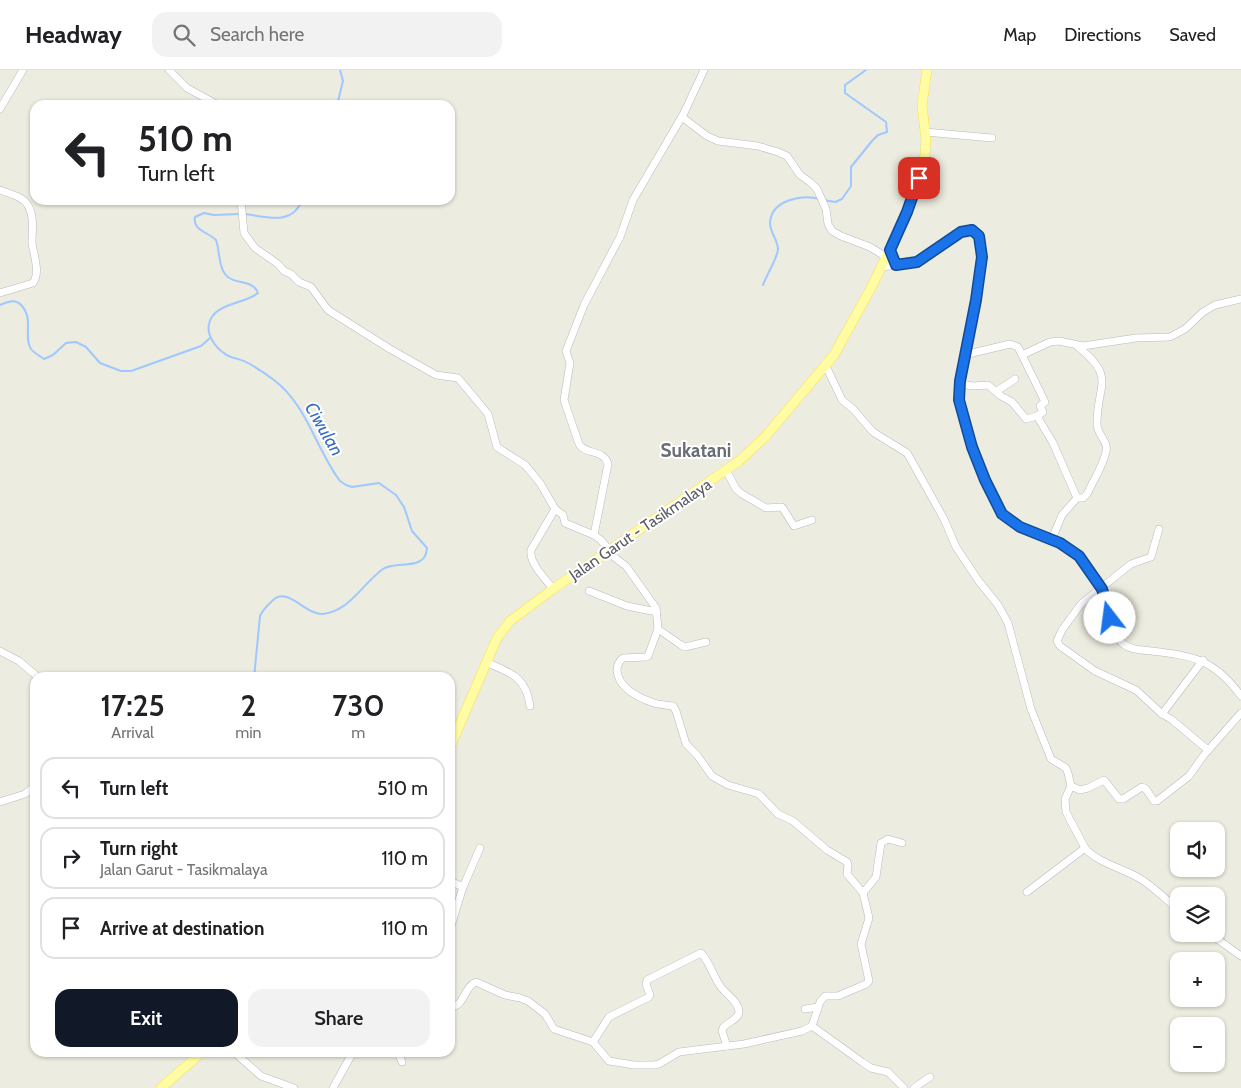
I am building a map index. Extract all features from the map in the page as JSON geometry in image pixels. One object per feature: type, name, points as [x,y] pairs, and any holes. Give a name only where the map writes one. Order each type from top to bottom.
[{"type":"main road","name":"Jalan Garut - Tasikmalaya","points":[[455,735],[486,662],[504,627],[521,611],[553,588],[745,456],[766,437],[841,345],[882,267],[907,212],[919,178],[925,155],[922,105],[927,70]]},
{"type":"main road","points":[[161,1088],[196,1057]]},
{"type":"street","points":[[0,109],[22,70]]},
{"type":"street","points":[[169,70],[187,88],[209,100]]},
{"type":"street","points":[[594,535],[608,464],[602,455],[581,448],[578,444],[564,400],[570,366],[570,360],[566,351],[584,305],[620,237],[633,200],[682,117],[704,70]]},
{"type":"street","points":[[682,117],[707,136],[718,141],[758,146],[782,153],[790,160],[800,176],[815,186],[824,203],[828,224],[832,231],[888,253],[896,265]]},
{"type":"street","points":[[925,132],[992,138]]},
{"type":"street","points":[[0,190],[22,198],[27,204],[32,216],[32,244],[36,264],[33,283],[0,293]]},
{"type":"street","points":[[241,205],[244,233],[255,248],[299,282],[311,287],[330,311],[413,363],[436,375],[458,378],[488,414],[496,446],[525,465],[540,483],[555,509],[563,515],[566,524],[594,535],[626,566],[657,612],[658,629],[647,657],[623,658],[618,663],[617,671],[623,685],[628,690],[652,703],[673,706],[686,744],[697,755],[712,776],[728,785],[759,794],[778,814],[793,821],[827,850],[847,862],[847,874],[863,893],[869,918],[862,944],[869,981],[838,996],[825,996],[821,999],[812,1026],[802,1031],[727,1046],[678,1052],[659,1064],[649,1066],[609,1061],[593,1042],[554,1029],[545,1014],[523,999],[476,982],[470,985],[459,1004],[455,1007]]},
{"type":"street","points":[[882,267],[917,262],[961,232],[972,230],[979,236],[982,257],[976,300],[964,354],[959,400],[972,447],[985,480],[1002,514],[1020,527],[1052,539],[1079,556],[1102,589],[1110,618],[1117,636],[1123,644],[1132,648],[1179,654],[1203,660],[1225,678],[1241,696]]},
{"type":"street","points":[[1076,346],[1136,338],[1170,337],[1215,305],[1241,299]]},
{"type":"street","points":[[1022,355],[1050,342],[1059,341],[1076,346],[1092,358],[1101,371],[1102,387],[1097,425],[1107,451],[1086,494],[1083,498],[1077,498],[1062,515],[1052,539]]},
{"type":"street","points":[[960,384],[973,386],[988,385],[1012,402],[1026,419],[1043,412],[1040,406],[1045,402],[1018,347],[1010,344],[964,354]]},
{"type":"street","points":[[825,364],[842,400],[853,409],[873,432],[907,453],[944,518],[956,548],[998,605],[1008,623],[1034,718],[1051,759],[1066,768],[1071,786],[1064,805],[1085,848],[1094,855],[1141,879],[1170,903]]},
{"type":"street","points":[[997,391],[1015,379]]},
{"type":"street","points":[[1037,416],[1056,450],[1077,498]]},
{"type":"street","points":[[726,470],[738,491],[763,507],[782,507],[794,526],[812,520]]},
{"type":"street","points":[[553,588],[535,564],[531,550],[555,509]]},
{"type":"street","points":[[1159,529],[1151,557],[1131,564],[1081,604],[1062,630],[1057,641],[1060,646],[1090,668],[1136,690],[1162,714],[1171,719],[1208,750]]},
{"type":"street","points":[[589,591],[627,606],[657,612]]},
{"type":"street","points":[[658,629],[681,646],[706,642]]},
{"type":"street","points":[[0,651],[19,661],[32,672]]},
{"type":"street","points":[[1162,714],[1203,660]]},
{"type":"street","points":[[486,662],[520,679],[527,692],[530,706]]},
{"type":"street","points":[[1071,786],[1080,790],[1104,780],[1119,799],[1123,799],[1142,787],[1156,801],[1189,776],[1208,750],[1241,714]]},
{"type":"street","points":[[0,802],[25,794],[30,790]]},
{"type":"street","points":[[863,893],[876,877],[881,843],[888,839],[902,843]]},
{"type":"street","points":[[455,913],[463,887],[480,848]]},
{"type":"street","points":[[1027,892],[1085,848]]},
{"type":"street","points":[[455,883],[463,887]]},
{"type":"street","points":[[1221,942],[1241,956]]},
{"type":"street","points":[[593,1042],[609,1017],[649,997],[647,980],[701,953],[717,981],[738,1008],[739,1012],[736,1019],[723,1028],[722,1031],[727,1046]]},
{"type":"street","points":[[805,1009],[818,1007]]},
{"type":"street","points":[[812,1026],[871,1068],[888,1072],[904,1088]]},
{"type":"street","points":[[240,1057],[261,1076],[294,1088]]},
{"type":"street","points":[[333,1088],[350,1057]]},
{"type":"street","points":[[400,1057],[402,1062]]},
{"type":"street","points":[[914,1088],[930,1077]]},
{"type":"waterway","name":"Ciwulan","points":[[338,100],[343,81],[340,70]]},
{"type":"waterway","points":[[824,200],[835,202],[842,199],[851,186],[851,167],[878,135],[887,132],[886,122],[845,93],[845,85],[866,70]]},
{"type":"waterway","points":[[763,285],[778,249],[771,230],[772,215],[776,209],[789,200],[805,197],[820,199]]},
{"type":"waterway","name":"Ciwulan","points":[[244,214],[269,218],[285,217],[292,214],[299,205]]},
{"type":"waterway","name":"Ciwulan","points":[[239,214],[214,215],[204,213],[195,217],[198,228],[216,240],[221,266],[225,274],[233,280],[252,285],[258,293],[217,312],[209,324],[211,339],[222,352],[255,367],[285,390],[303,415],[340,481],[352,487],[379,483],[396,495],[404,507],[412,531],[427,548],[422,560],[416,563],[389,566],[383,569],[356,596],[333,612],[316,613],[284,596],[272,601],[260,616],[255,672]]},
{"type":"waterway","points":[[0,305],[14,301],[22,306],[26,311],[28,339],[31,349],[44,359],[53,355],[66,343],[76,342],[86,347],[100,363],[121,371],[131,371],[201,346],[210,338]]},
{"type":"district","name":"Sukatani","points":[[696,450]]},
{"type":"route","points":[[919,178],[907,212],[890,250],[896,265],[917,262],[961,232],[972,230],[979,236],[982,257],[976,300],[962,365],[959,400],[972,447],[985,480],[1002,514],[1020,527],[1052,539],[1079,556],[1102,589],[1110,618]]}]
